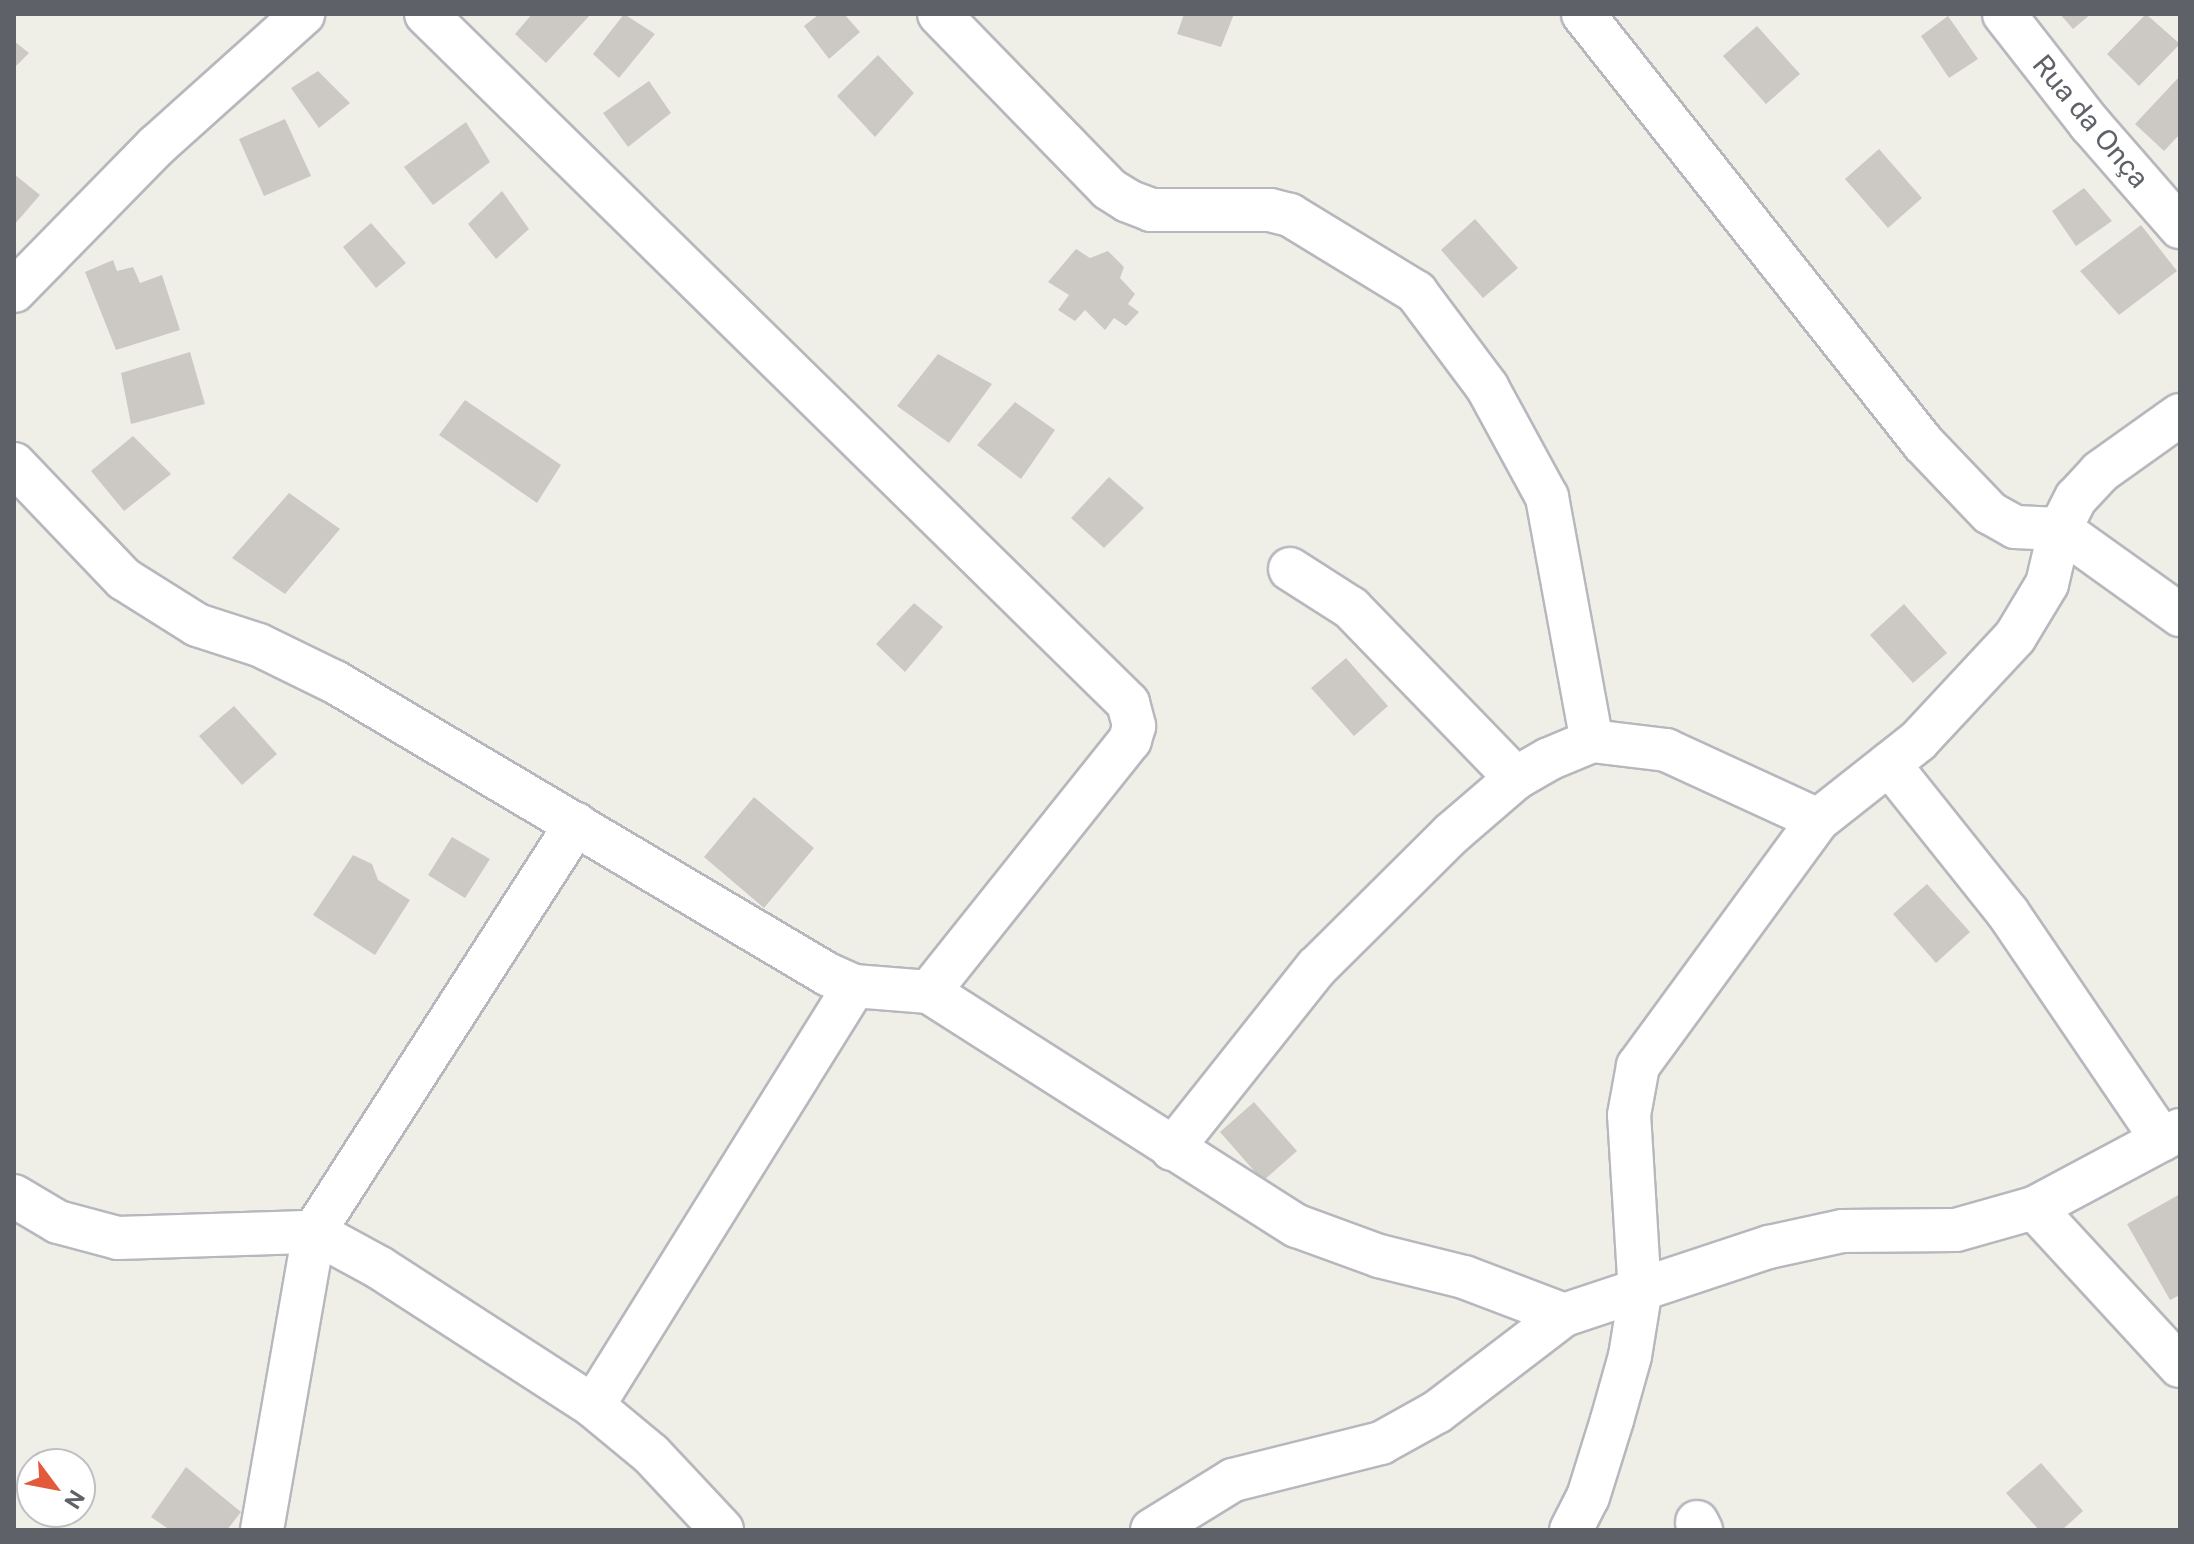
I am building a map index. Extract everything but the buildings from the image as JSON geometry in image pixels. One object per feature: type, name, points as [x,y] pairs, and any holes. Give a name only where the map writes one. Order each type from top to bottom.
[{"type":"street","points":[[14,291],[156,146],[303,14]]},
{"type":"street","points":[[426,14],[1128,703],[1134,726],[1130,740],[929,992]]},
{"type":"street","points":[[939,14],[1109,189],[1128,201],[1151,210],[1270,210],[1290,215],[1416,292],[1487,387],[1547,497],[1592,741]]},
{"type":"street","points":[[1583,14],[1933,453],[1990,513],[2015,527],[2060,529],[2180,615]]},
{"type":"street","name":"Rua da Onça","points":[[2004,14],[2090,124],[2180,227]]},
{"type":"street","points":[[1571,1530],[1588,1497],[1612,1420],[1630,1356],[1640,1294],[1629,1115],[1638,1066],[1818,820],[1889,764],[1980,680],[2015,637],[2047,584],[2060,529],[2076,498],[2100,472],[2180,415]]},
{"type":"street","points":[[14,464],[124,579],[197,625],[259,645],[335,682],[854,986],[929,992],[990,1026],[1172,1149],[1297,1226],[1379,1256],[1464,1277],[1564,1315]]},
{"type":"street","points":[[1290,569],[1351,608],[1516,778]]},
{"type":"street","points":[[1172,1149],[1317,967],[1451,834],[1516,778],[1592,741],[1666,750],[1818,820]]},
{"type":"street","points":[[1152,1530],[1233,1480],[1381,1443],[1437,1412],[1564,1315],[1640,1294],[1769,1247],[1842,1231],[1956,1230],[2034,1208],[2171,1135],[2008,913],[1889,764]]},
{"type":"street","points":[[262,1530],[314,1232],[576,824]]},
{"type":"street","points":[[593,1406],[854,986]]},
{"type":"street","points":[[14,1196],[58,1222],[118,1238],[314,1232],[380,1268],[593,1406],[651,1454],[722,1530]]},
{"type":"street","points":[[2034,1208],[2180,1366]]}]
